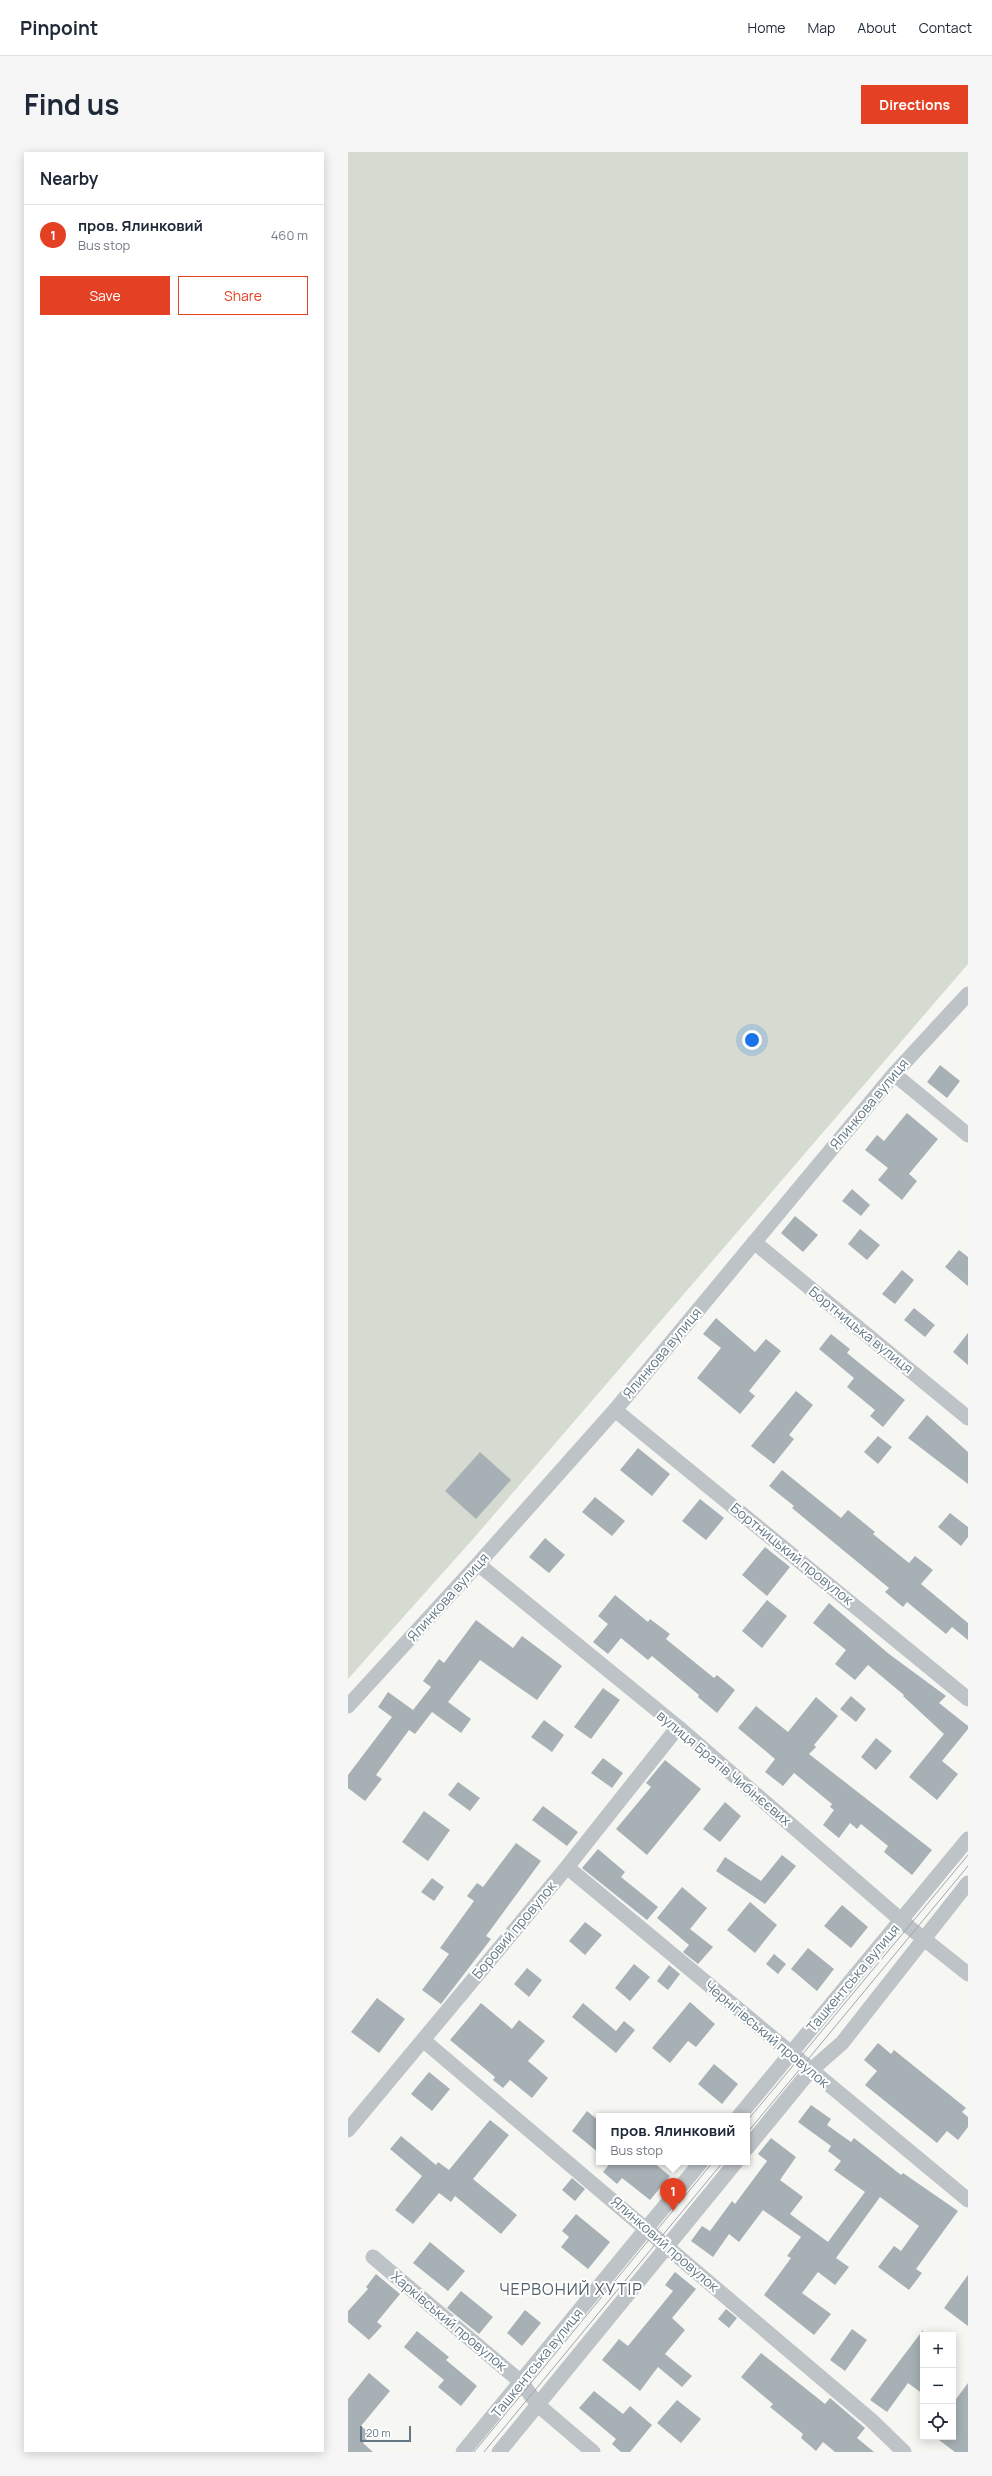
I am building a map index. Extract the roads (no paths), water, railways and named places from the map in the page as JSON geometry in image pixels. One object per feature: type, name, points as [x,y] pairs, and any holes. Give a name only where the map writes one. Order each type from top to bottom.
[{"type":"street","name":"Ялинкова вулиця","points":[[348,1706],[478,1564],[615,1410],[894,1074],[968,994]]},
{"type":"street","points":[[894,1074],[968,1136]]},
{"type":"street","name":"Бортницька вулиця","points":[[754,1242],[968,1418]]},
{"type":"street","name":"Бортницький провулок","points":[[615,1410],[968,1699]]},
{"type":"street","name":"вулиця Братів Чибінєєвих","points":[[478,1564],[678,1727],[923,1938],[968,1974]]},
{"type":"street","name":"Боровий провулок","points":[[348,2130],[567,1867],[678,1727]]},
{"type":"street","name":"Ташкентська вулиця","points":[[741,2113],[968,1839]]},
{"type":"street","name":"Чернігівський провулок","points":[[567,1867],[792,2051],[810,2071],[968,2200]]},
{"type":"street","name":"Ташкентська вулиця","points":[[750,2144],[810,2071],[842,2043],[923,1938],[968,1884]]},
{"type":"street","name":"Ялинковий провулок","points":[[423,2040],[647,2228],[667,2247],[871,2420],[904,2452]]},
{"type":"street","name":"Ташкентська вулиця","points":[[463,2452],[699,2165]]},
{"type":"street","name":"Ташкентська вулиця","points":[[499,2452],[734,2165]]},
{"type":"street","name":"Харківський провулок","points":[[373,2257],[521,2382],[538,2405],[593,2452]]},
{"type":"tram line","points":[[750,2117],[968,1855]]},
{"type":"tram line","points":[[750,2129],[968,1866]]},
{"type":"tram line","points":[[474,2452],[711,2165]]},
{"type":"tram line","points":[[484,2452],[721,2165]]},
{"type":"place","name":"пров. Ялинковий","points":[[673,2211]]},
{"type":"district","name":"ЧЕРВОНИЙ ХУТІР","points":[[571,2289]]}]
